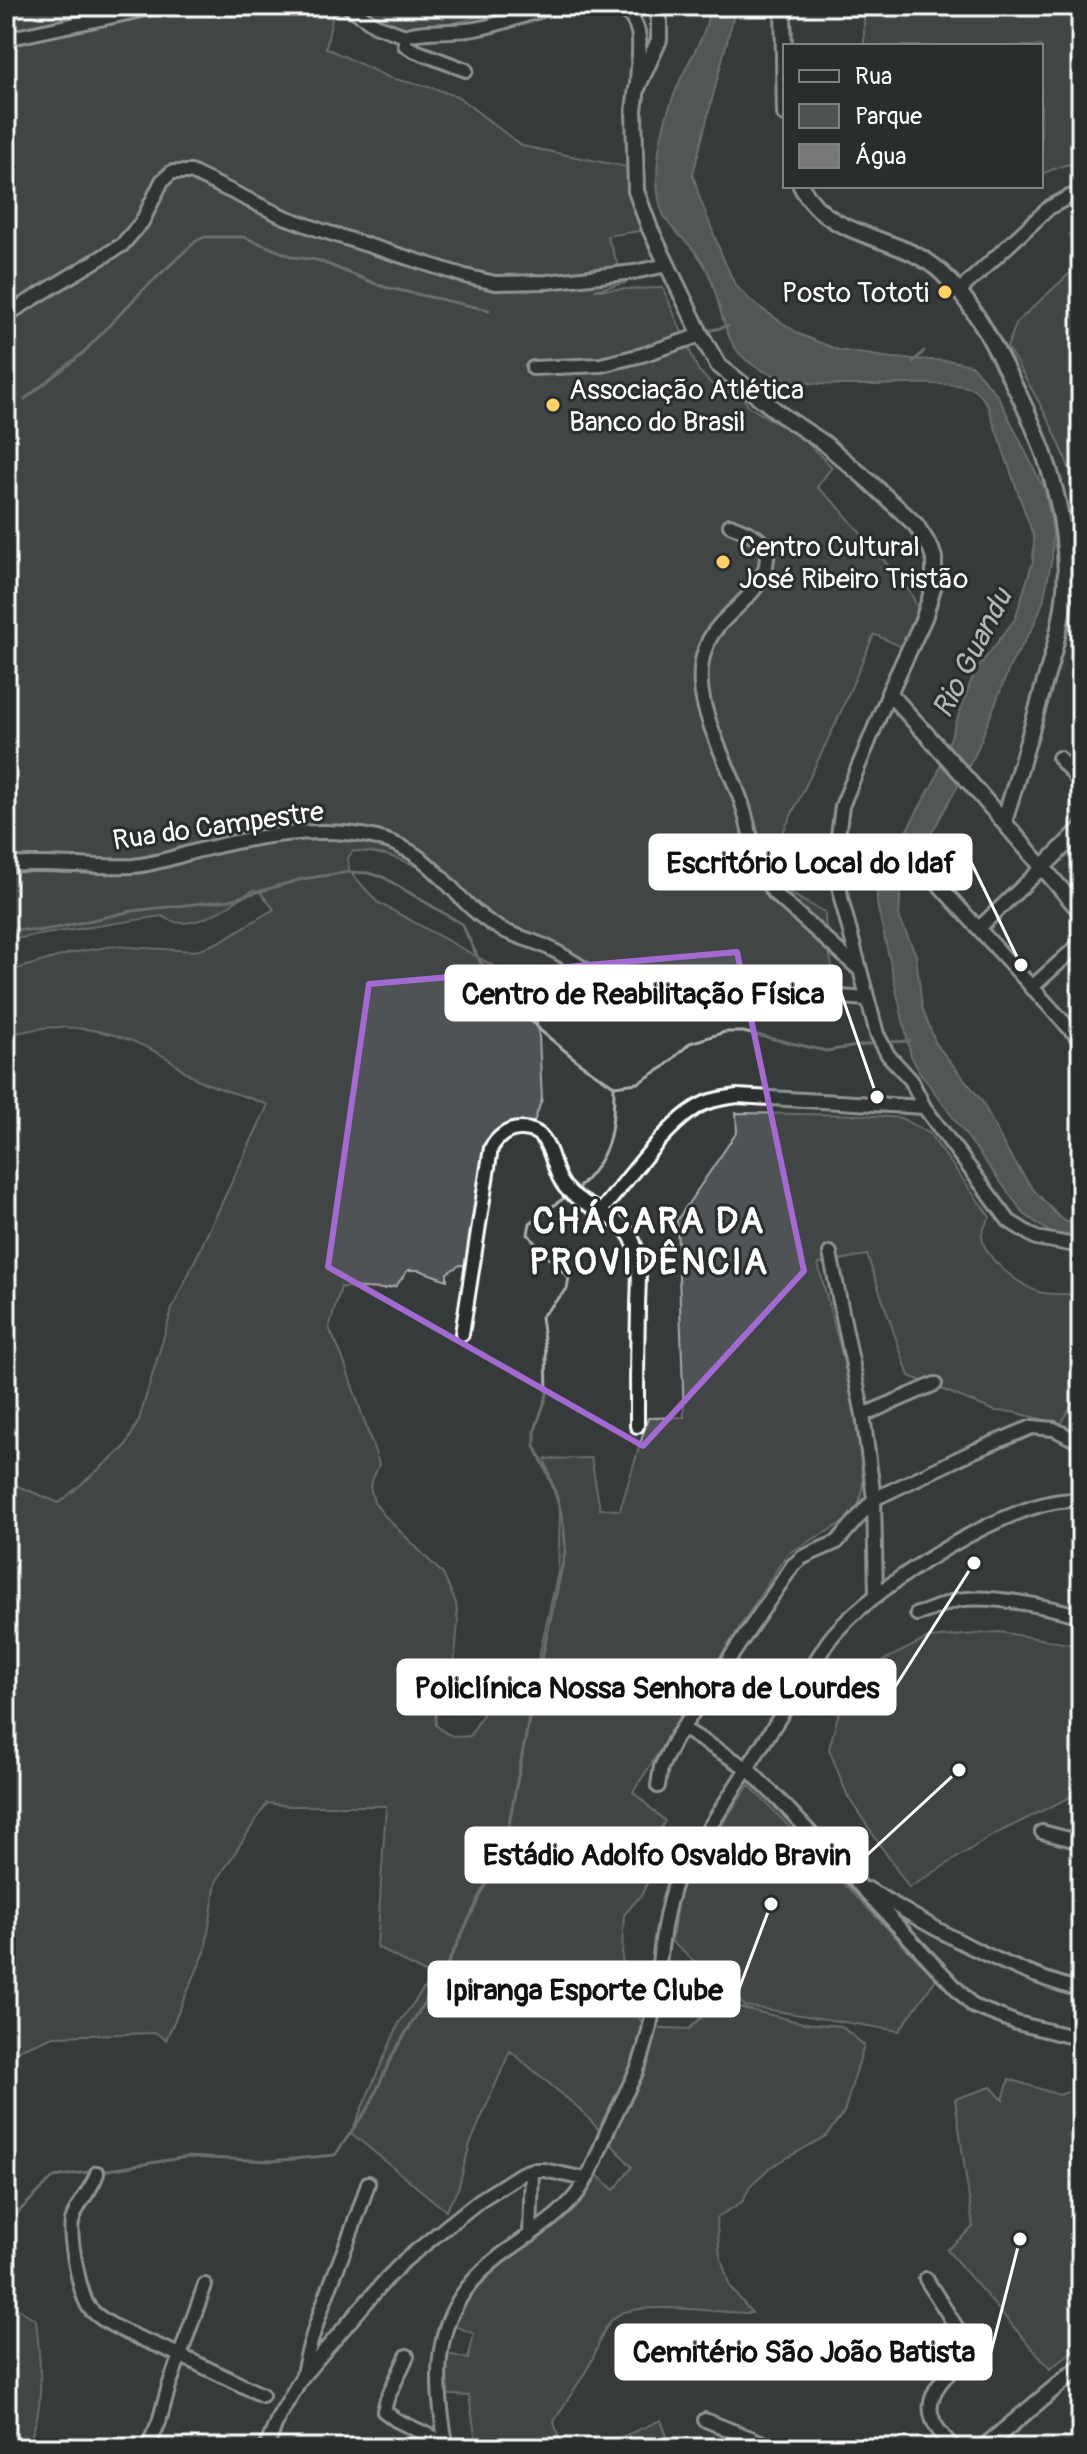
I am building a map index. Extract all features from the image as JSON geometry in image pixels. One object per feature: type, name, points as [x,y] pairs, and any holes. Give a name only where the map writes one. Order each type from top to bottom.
[{"type":"main road","points":[[659,6],[659,40],[637,88],[634,129],[636,191],[667,265],[710,352],[724,370],[824,443],[916,525],[931,549],[935,570],[924,618],[889,693],[1081,912]]},
{"type":"main road","points":[[783,6],[784,44]]},
{"type":"main road","points":[[802,188],[807,198],[841,227],[925,260],[959,291],[999,354],[1028,410],[1056,491],[1065,562],[1059,632],[1004,822]]},
{"type":"main road","points":[[1043,867],[1081,829]]},
{"type":"main road","points":[[983,2448],[1081,2366]]},
{"type":"street","points":[[6,39],[161,6]]},
{"type":"street","points":[[348,6],[375,25],[405,36],[475,29],[556,6]]},
{"type":"street","points":[[619,6],[632,14],[637,26],[637,88]]},
{"type":"street","points":[[405,36],[405,45],[413,50],[466,70]]},
{"type":"street","points":[[6,315],[122,245],[142,222],[162,181],[178,171],[197,174],[260,206],[320,230],[495,283],[586,278],[667,265]]},
{"type":"street","points":[[959,291],[1050,207],[1081,193]]},
{"type":"street","points":[[533,368],[601,365],[701,335]]},
{"type":"street","points":[[730,525],[760,538],[767,549],[767,563],[759,584],[709,639],[702,657],[701,684],[708,715],[743,807],[757,865],[764,879],[783,901],[861,971]]},
{"type":"street","points":[[889,693],[842,806],[837,827],[836,871],[880,1042],[911,1080],[924,1107],[1009,1221],[1036,1238],[1081,1246]]},
{"type":"street","points":[[1059,758],[1081,783]]},
{"type":"street","name":"Rua do Campestre","points":[[6,865],[38,862],[135,866],[262,838],[347,833],[402,846],[422,859],[477,913],[497,927],[549,948],[637,996],[662,998],[789,993],[867,999]]},
{"type":"street","points":[[979,928],[1043,867]]},
{"type":"street","points":[[927,872],[1081,1041]]},
{"type":"street","points":[[1031,988],[1081,943]]},
{"type":"street","points":[[601,1211],[672,1129],[691,1112],[714,1100],[737,1096],[924,1107]]},
{"type":"street","points":[[462,1334],[491,1148],[504,1133],[522,1129],[542,1136],[564,1186],[629,1234],[637,1254],[637,1426]]},
{"type":"street","points":[[830,1253],[863,1415],[874,1499],[876,1595]]},
{"type":"street","points":[[863,1415],[935,1384]]},
{"type":"street","points":[[658,1786],[661,1767],[682,1728],[793,1565],[803,1557],[837,1542],[874,1499],[1032,1427],[1054,1429],[1081,1443]]},
{"type":"street","points":[[446,2445],[438,2366],[439,2350],[450,2315],[465,2289],[481,2271],[570,2202],[585,2179],[637,2070],[647,2040],[667,1910],[676,1880],[838,1627],[876,1595],[921,1564],[998,1522],[1053,1502],[1081,1501]]},
{"type":"street","points":[[917,1614],[970,1599],[1043,1606],[1081,1616]]},
{"type":"street","points":[[682,1728],[747,1768],[973,2006],[1017,2023],[1081,2039]]},
{"type":"street","points":[[1042,1832],[1080,1837]]},
{"type":"street","points":[[855,1881],[972,1946],[1081,1990]]},
{"type":"street","points":[[266,2448],[279,2416],[302,2377],[405,2260],[496,2189],[532,2170],[558,2171],[585,2179]]},
{"type":"street","points":[[530,2236],[532,2170]]},
{"type":"street","points":[[97,2173],[71,2225],[86,2303],[94,2313],[122,2329],[262,2395]]},
{"type":"street","points":[[302,2377],[310,2344],[352,2235],[368,2183]]},
{"type":"street","points":[[926,2279],[972,2352],[939,2384],[930,2407],[934,2423],[954,2448]]},
{"type":"street","points":[[147,2448],[159,2422],[205,2285]]},
{"type":"street","points":[[407,2356],[384,2411],[446,2445]]},
{"type":"street","points":[[705,2420],[776,2448]]},
{"type":"highlighted area","points":[[737,952],[804,1271],[643,1446],[328,1267],[369,984]]},
{"type":"green space","points":[[6,6],[517,6],[413,35],[333,13],[326,48],[390,78],[458,97],[522,146],[637,169],[646,230],[607,236],[625,283],[594,290],[663,288],[698,370],[723,396],[737,387],[748,406],[802,438],[832,467],[817,487],[836,504],[909,590],[917,607],[918,620],[906,649],[874,634],[836,723],[772,855],[778,877],[789,892],[825,912],[826,936],[838,996],[699,1010],[640,1001],[594,980],[536,946],[491,930],[454,892],[415,865],[369,852],[353,851],[348,858],[349,870],[377,902],[516,978],[533,996],[539,1037],[542,1099],[530,1133],[510,1138],[492,1153],[475,1266],[460,1265],[447,1273],[447,1280],[419,1270],[408,1270],[396,1286],[384,1289],[341,1287],[329,1328],[342,1356],[379,1464],[370,1486],[374,1502],[443,1574],[456,1603],[455,1657],[435,1707],[436,1725],[452,1735],[470,1736],[498,1688],[517,1667],[537,1665],[558,1572],[560,1511],[545,1459],[591,1458],[600,1509],[620,1510],[648,1418],[684,1417],[677,1220],[737,1132],[736,1113],[901,1118],[929,1133],[990,1217],[982,1234],[984,1243],[1005,1271],[1043,1293],[1081,1296],[1081,1389],[1061,1424],[1013,1412],[995,1411],[909,1376],[867,1255],[818,1264],[858,1414],[865,1472],[859,1505],[851,1518],[787,1554],[633,1792],[665,1821],[641,1865],[651,1874],[642,1894],[624,1915],[622,1958],[631,2002],[644,2027],[689,2029],[718,2002],[803,2023],[841,2026],[864,2045],[844,2112],[826,2136],[769,2168],[751,2185],[742,2202],[716,2218],[720,2255],[730,2287],[752,2313],[650,2308],[615,2317],[605,2329],[590,2364],[554,2422],[562,2448],[477,2448],[469,2396],[440,2394],[441,2352],[468,2359],[474,2334],[450,2324],[473,2287],[564,2216],[580,2201],[597,2175],[614,2190],[632,2167],[582,2111],[510,2051],[470,2144],[458,2189],[446,2211],[351,2133],[399,2023],[432,1977],[377,1947],[386,1806],[290,1806],[267,1803],[216,1882],[205,1952],[166,2040],[156,2033],[54,2036],[6,2055],[6,1481],[59,1503],[125,1447],[139,1420],[172,1309],[268,1105],[198,1080],[149,1048],[109,1034],[67,1027],[26,1031],[6,1037],[6,972],[71,953],[113,946],[195,951],[219,942],[274,909],[259,891],[253,890],[197,921],[173,922],[162,916],[6,940]]},
{"type":"green space","points":[[864,6],[1081,6],[1081,163],[1043,173],[1043,44],[864,44]]},
{"type":"green space","points":[[1081,271],[1081,514],[1070,469],[1061,448],[1007,347],[1017,322],[1069,274]]},
{"type":"green space","points":[[1000,1632],[1081,1646],[1081,1792],[993,1835],[909,1888],[848,1797],[829,1749],[841,1705],[884,1660],[928,1638]]},
{"type":"green space","points":[[749,1785],[936,1979],[899,2031],[745,2006],[672,1942],[679,1888]]},
{"type":"green space","points":[[1009,2079],[1059,2095],[1081,2087],[1081,2344],[1050,2369],[947,2250],[973,2227],[955,2099],[991,2087],[1003,2100]]},
{"type":"green space","points":[[6,2301],[36,2320],[39,2403],[37,2419],[25,2448],[6,2448]]},
{"type":"green space","points":[[661,2420],[671,2448],[596,2448]]},
{"type":"water","points":[[709,6],[736,6],[693,174],[735,285],[752,302],[799,334],[838,350],[971,365],[998,396],[1045,491],[1053,532],[1052,558],[1043,602],[1033,627],[1011,664],[975,755],[930,836],[904,870],[899,917],[916,955],[922,1007],[936,1044],[982,1101],[1006,1149],[1032,1188],[1058,1216],[1067,1222],[1081,1222],[1081,1242],[1054,1235],[1024,1214],[919,1071],[911,1056],[877,904],[881,876],[936,778],[974,673],[1015,619],[1033,561],[1034,538],[987,404],[975,390],[949,384],[831,385],[804,382],[779,377],[758,368],[734,345],[707,270],[699,256],[667,222],[662,211],[657,178],[659,149],[669,107],[704,31]]},
{"type":"waterway","points":[[25,399],[83,353],[140,293],[196,241],[205,237],[244,237],[293,257],[317,260],[384,287],[489,310]]},
{"type":"waterway","points":[[704,332],[728,326]]},
{"type":"waterway","points":[[913,362],[924,351]]},
{"type":"waterway","points":[[6,928],[36,931],[57,928],[132,911],[230,900],[302,879],[349,872],[368,873],[383,877],[462,924],[478,958],[493,980],[541,1031],[614,1086],[638,1083],[664,1067],[690,1043],[725,1032],[743,1032],[826,1051],[871,1044]]},
{"type":"waterway","points":[[891,1042],[910,1041]]},
{"type":"waterway","points":[[579,1187],[604,1153],[613,1116],[614,1086]]},
{"type":"waterway","points":[[102,2171],[187,2157],[272,2161],[335,2155],[370,2105],[392,2056],[448,1963],[498,1859],[509,1824],[565,1553],[560,1511],[535,1446],[535,1430],[547,1395],[541,1317],[567,1289],[569,1278],[528,1234],[530,1223],[564,1198]]},
{"type":"waterway","points":[[6,2224],[54,2177],[94,2171]]},
{"type":"place","name":"Posto Tototi","points":[[945,292]]},
{"type":"place","name":"Associação Atlética Banco do Brasil","points":[[553,405]]},
{"type":"place","name":"Centro Cultural José Ribeiro Tristão","points":[[723,562]]},
{"type":"place","name":"Escritório Local do Idaf","points":[[1021,965]]},
{"type":"place","name":"Centro de Reabilitação Física","points":[[877,1097]]},
{"type":"place","name":"Policlínica Nossa Senhora de Lourdes","points":[[974,1563]]},
{"type":"place","name":"Estádio Adolfo Osvaldo Bravin","points":[[959,1770]]},
{"type":"place","name":"Ipiranga Esporte Clube","points":[[771,1904]]},
{"type":"place","name":"Cemitério São João Batista","points":[[1020,2239]]},
{"type":"district","name":"CHÁCARA DA PROVIDÊNCIA","points":[[649,1240]]},
{"type":"water label","name":"Rio Guandu","points":[[972,653]]}]
